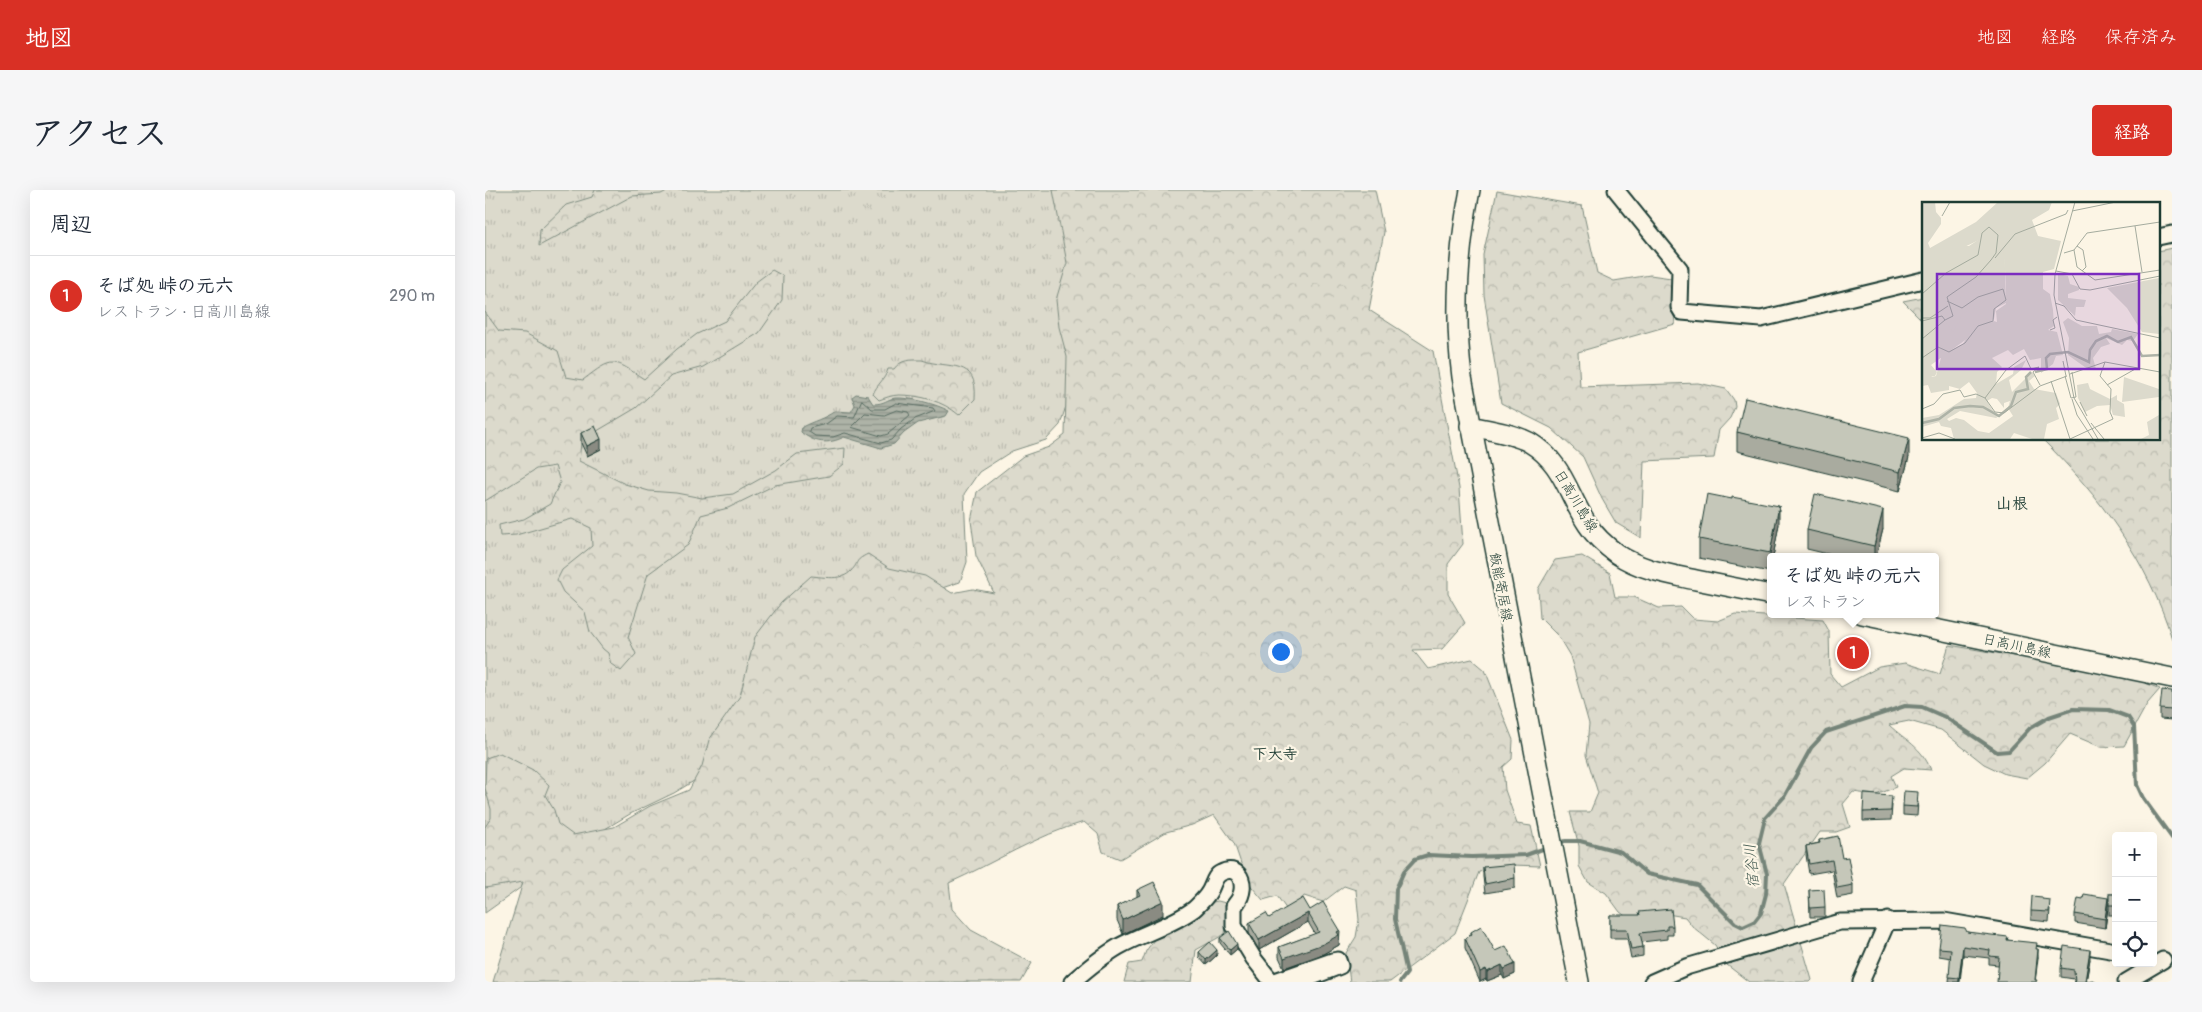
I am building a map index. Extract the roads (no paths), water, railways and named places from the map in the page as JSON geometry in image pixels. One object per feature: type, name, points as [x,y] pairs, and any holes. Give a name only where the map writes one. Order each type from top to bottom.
[{"type":"main road","name":"飯能寄居線","points":[[1470,190],[1460,257],[1457,317],[1460,363],[1470,426],[1579,982]]},
{"type":"main road","name":"日高川島線","points":[[1470,426],[1516,437],[1529,443],[1543,454],[1568,484],[1580,512],[1595,535],[1617,554],[1629,561],[1658,572],[1767,594]]},
{"type":"main road","name":"日高川島線","points":[[1881,618],[2172,678]]},
{"type":"street","points":[[1616,190],[1680,269],[1679,307],[1683,312],[1761,319],[1922,280]]},
{"type":"street","points":[[2159,237],[2172,234]]},
{"type":"street","points":[[1072,982],[1093,964],[1118,947],[1184,916],[1199,905],[1209,892],[1215,878],[1221,872],[1229,871],[1242,879],[1243,891],[1241,900],[1234,906],[1234,926],[1254,959],[1273,982],[1332,961],[1338,960],[1340,962],[1340,966],[1299,982]]},
{"type":"street","points":[[1652,982],[1685,967],[1840,922],[1888,920],[1944,921],[2112,950]]},
{"type":"street","points":[[1861,982],[1888,920]]},
{"type":"street","points":[[2127,982],[2163,960]]},
{"type":"water","points":[[856,394],[868,396],[873,404],[901,398],[930,404],[949,411],[946,416],[918,423],[904,433],[894,444],[881,448],[844,437],[827,442],[816,441],[801,432],[802,427],[835,411],[851,412],[855,405],[852,397]]},
{"type":"waterway","name":"宿谷川","points":[[1557,844],[1565,841],[1580,841],[1621,852],[1647,874],[1697,885],[1735,923],[1743,927],[1754,922],[1761,913],[1766,894],[1767,874],[1759,843],[1765,818],[1784,797],[1811,748],[1826,732],[1905,706],[1922,707],[1945,717],[1997,752],[2009,751],[2030,728],[2049,717],[2073,709],[2109,710],[2128,717],[2134,726],[2137,785],[2143,798],[2172,838]]},
{"type":"waterway","name":"宿谷川","points":[[1400,982],[1407,973],[1395,919],[1396,889],[1404,871],[1415,859],[1428,855],[1472,857],[1526,855],[1548,847]]},
{"type":"place","name":"そば処 峠の元六","points":[[1853,653]]},
{"type":"district","name":"山根","points":[[2012,504]]},
{"type":"district","name":"下大寺","points":[[1275,754]]}]
